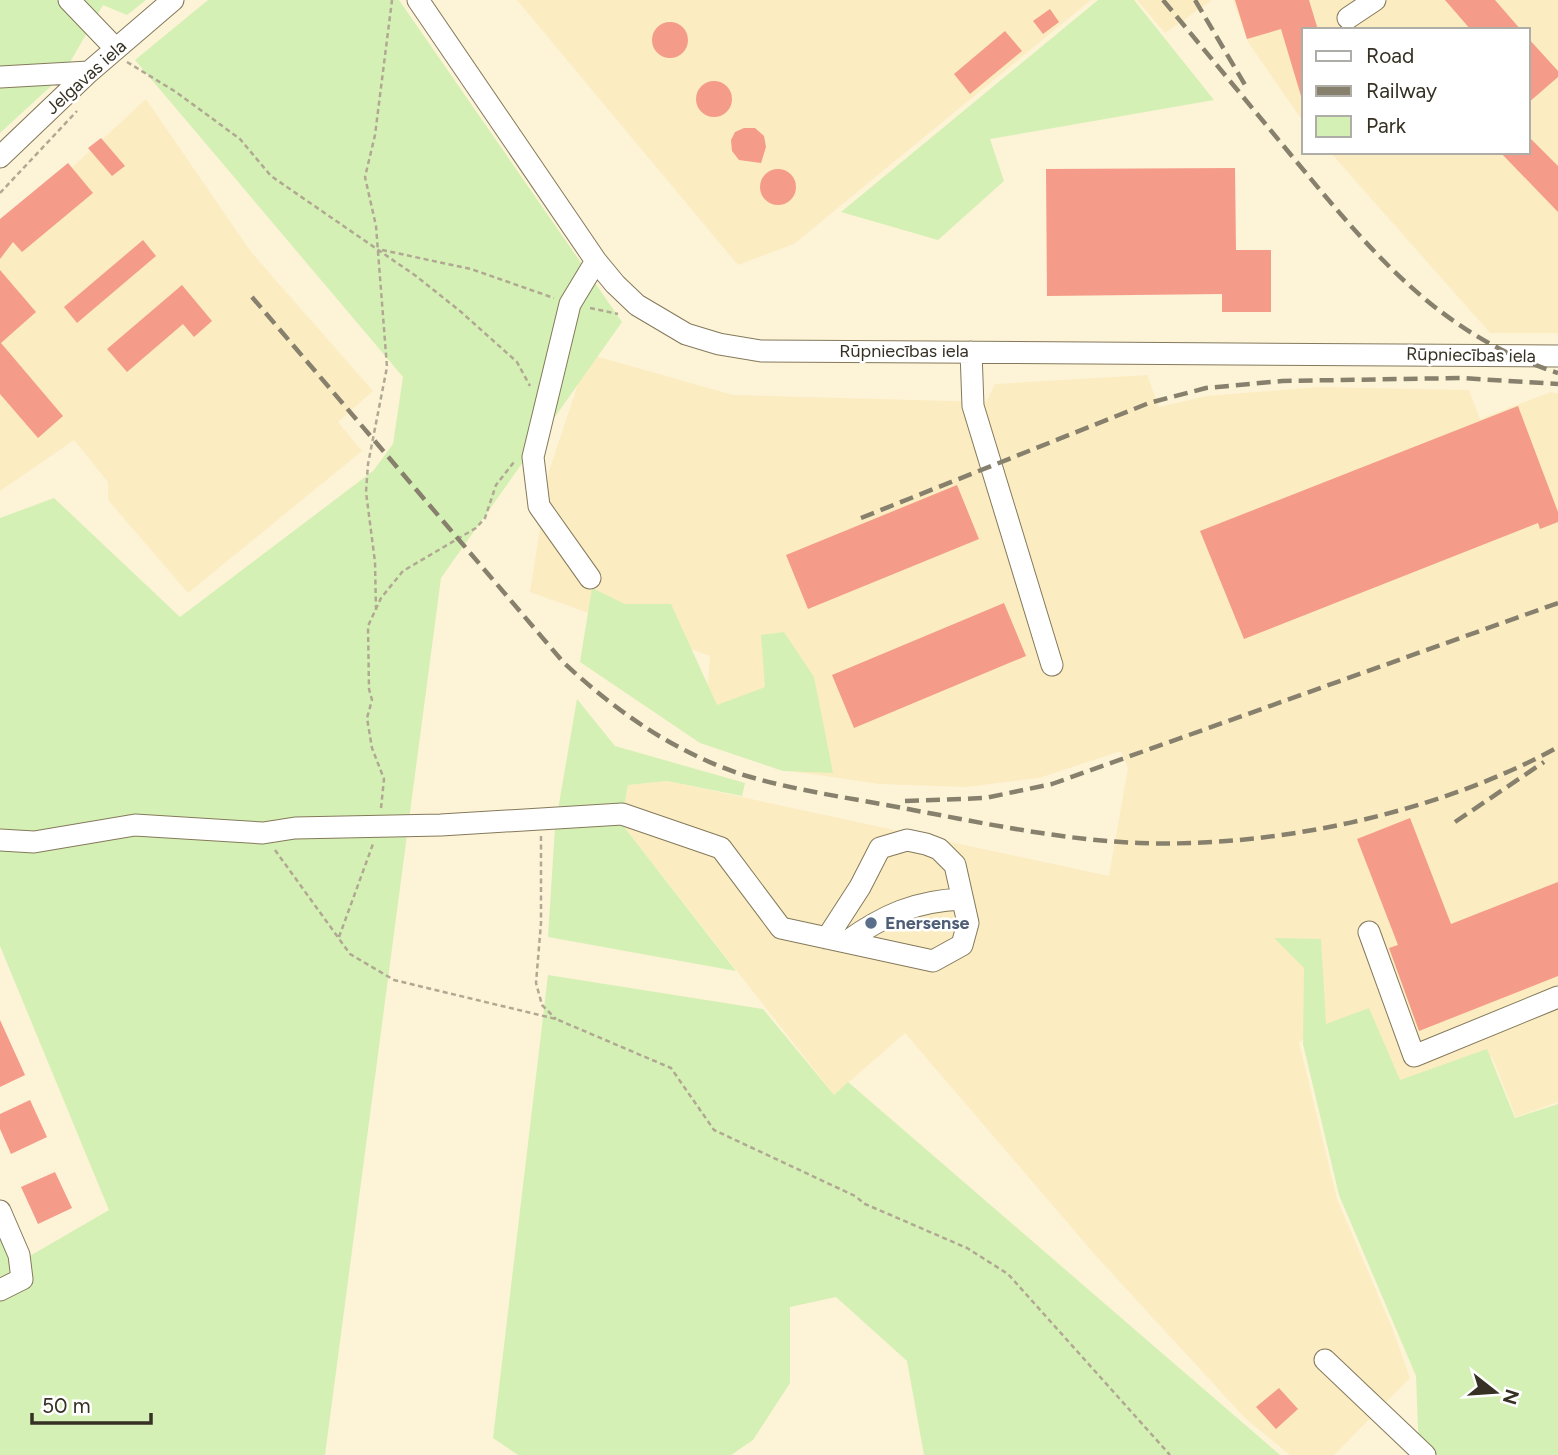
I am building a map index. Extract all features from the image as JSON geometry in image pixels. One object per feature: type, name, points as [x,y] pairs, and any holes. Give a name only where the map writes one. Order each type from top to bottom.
[{"type":"street","points":[[69,0],[116,48]]},
{"type":"street","name":"Jelgavas iela","points":[[0,157],[89,72],[173,0]]},
{"type":"street","name":"Rūpniecības iela","points":[[418,0],[596,261],[637,305],[687,334],[741,349],[1558,356]]},
{"type":"street","points":[[1348,19],[1375,0]]},
{"type":"street","points":[[0,77],[89,72]]},
{"type":"street","points":[[590,578],[540,506],[533,457],[570,304],[596,261]]},
{"type":"street","points":[[971,352],[973,406],[1052,665]]},
{"type":"street","points":[[0,840],[34,842],[135,825],[263,833],[295,828],[622,814],[722,848],[780,928],[933,961],[961,945],[968,923],[955,865],[939,849],[907,840],[880,848],[837,940]]},
{"type":"street","points":[[837,940],[880,918],[932,900],[962,899]]},
{"type":"street","points":[[1369,932],[1414,1056],[1558,997]]},
{"type":"street","points":[[0,1211],[19,1255],[22,1279],[0,1290]]},
{"type":"street","points":[[1325,1360],[1425,1455]]},
{"type":"path","points":[[376,610],[375,562],[366,492],[368,464],[387,367],[379,250],[365,177],[375,135],[392,0]]},
{"type":"path","points":[[116,48],[127,62],[176,92],[240,139],[271,176],[379,250],[491,336],[517,362],[543,410]]},
{"type":"path","points":[[0,193],[85,102]]},
{"type":"path","points":[[379,250],[471,270],[570,304],[627,316],[637,305]]},
{"type":"path","points":[[338,938],[380,826],[384,779],[372,748],[367,718],[372,699],[366,636],[376,610],[391,583],[403,570],[476,528],[485,518],[502,475],[527,444],[536,445]]},
{"type":"path","points":[[542,819],[541,923],[536,983],[542,1005],[556,1019]]},
{"type":"path","points":[[263,833],[350,954],[366,966],[394,980],[556,1019],[671,1068],[714,1130],[855,1196],[864,1204],[967,1248],[1008,1274],[1170,1455]]},
{"type":"shaded area","points":[[517,0],[1091,0],[794,244],[738,265]]},
{"type":"shaded area","points":[[1137,0],[1211,0],[1211,1],[1165,33]]},
{"type":"shaded area","points":[[1233,0],[1558,0],[1558,333],[1490,333],[1332,154],[1530,154],[1530,28],[1302,28],[1302,120],[1248,42]]},
{"type":"shaded area","points":[[146,99],[251,252],[373,391],[338,422],[362,451],[188,593],[108,500],[108,482],[74,440],[0,491],[0,234]]},
{"type":"shaded area","points":[[588,354],[733,395],[986,402],[995,384],[1147,375],[1159,407],[1207,396],[1319,387],[1469,390],[1480,419],[1551,392],[1558,394],[1558,1102],[1516,1117],[1492,1057],[1395,1097],[1362,1014],[1299,1042],[1337,1199],[1393,1330],[1410,1378],[1334,1455],[1290,1455],[1245,1418],[1096,1256],[905,1033],[834,1095],[621,823],[628,785],[667,781],[1109,876],[1128,768],[1121,751],[1039,778],[966,787],[880,784],[797,772],[704,737],[710,656],[530,592],[549,471]]},
{"type":"green space","points":[[0,0],[146,0],[127,15],[103,5],[62,76],[0,133]]},
{"type":"green space","points":[[208,0],[399,0],[622,322],[441,578],[325,1455],[0,1455],[0,1230],[16,1264],[109,1210],[0,946],[0,518],[54,498],[180,617],[373,471],[393,444],[403,377],[135,60]]},
{"type":"green space","points":[[1098,0],[1134,0],[1214,100],[990,139],[1004,181],[938,240],[841,212]]},
{"type":"green space","points":[[592,588],[625,604],[671,604],[717,705],[765,687],[761,635],[784,632],[814,677],[833,773],[783,771],[700,743],[580,662]]},
{"type":"green space","points":[[577,699],[615,746],[745,783],[742,796],[667,781],[628,785],[621,823],[736,971],[548,937],[555,827]]},
{"type":"green space","points":[[1274,938],[1321,939],[1326,1024],[1369,1008],[1400,1080],[1487,1049],[1515,1118],[1558,1104],[1558,1455],[1419,1455],[1416,1376],[1339,1195],[1303,1044],[1304,968]]},
{"type":"green space","points":[[548,975],[763,1009],[834,1095],[848,1082],[1280,1455],[924,1455],[907,1361],[836,1297],[790,1307],[790,1383],[753,1440],[731,1455],[518,1455],[493,1438]]},
{"type":"building","points":[[1235,0],[1309,0],[1317,28],[1302,28],[1302,96],[1281,29],[1247,39]]},
{"type":"building","points":[[1445,0],[1495,0],[1519,28],[1469,28]]},
{"type":"building","points":[[1050,9],[1059,22],[1043,34],[1033,21]]},
{"type":"building","points":[[670,22],[682,28],[688,40],[682,52],[670,58],[658,52],[652,40],[658,28]]},
{"type":"building","points":[[1005,31],[1022,51],[970,94],[954,74]]},
{"type":"building","points":[[1530,40],[1558,71],[1558,77],[1530,101]]},
{"type":"building","points":[[714,81],[726,87],[732,99],[726,111],[714,117],[702,111],[696,99],[702,87]]},
{"type":"building","points":[[744,128],[755,128],[764,136],[766,147],[761,163],[739,160],[732,151],[731,140],[735,132]]},
{"type":"building","points":[[101,138],[125,166],[112,176],[88,148]]},
{"type":"building","points":[[1530,138],[1558,166],[1558,212],[1502,154],[1530,154]]},
{"type":"building","points":[[68,163],[93,193],[22,252],[13,242],[0,259],[0,219]]},
{"type":"building","points":[[1235,168],[1236,250],[1271,250],[1271,312],[1222,312],[1222,294],[1047,296],[1046,169]]},
{"type":"building","points":[[778,169],[791,174],[796,187],[791,200],[778,205],[765,200],[760,187],[765,174]]},
{"type":"building","points":[[143,240],[156,256],[77,323],[64,307]]},
{"type":"building","points":[[0,270],[36,312],[1,343],[63,416],[38,438],[0,394]]},
{"type":"building","points":[[182,285],[212,321],[194,337],[183,324],[127,372],[107,349]]},
{"type":"building","points":[[1518,406],[1558,512],[1558,522],[1540,529],[1538,523],[1244,639],[1200,531]]},
{"type":"building","points":[[957,485],[979,539],[808,609],[786,555]]},
{"type":"building","points":[[1004,603],[1026,656],[854,728],[832,675]]},
{"type":"building","points":[[1410,818],[1451,924],[1558,882],[1558,976],[1419,1031],[1389,948],[1398,945],[1357,839]]},
{"type":"building","points":[[0,1020],[25,1075],[0,1087]]},
{"type":"building","points":[[30,1100],[47,1137],[11,1154],[0,1129],[0,1114]]},
{"type":"building","points":[[55,1172],[72,1208],[38,1224],[21,1187]]},
{"type":"building","points":[[1279,1388],[1298,1409],[1276,1429],[1256,1407]]},
{"type":"railway","points":[[1163,0],[1349,223],[1408,285],[1476,336],[1515,356],[1558,373]]},
{"type":"railway","points":[[1195,0],[1248,90]]},
{"type":"railway","points":[[252,297],[564,663],[606,699],[650,730],[696,756],[747,776],[809,791],[1054,835],[1139,843],[1191,843],[1300,832],[1409,808],[1461,791],[1558,747]]},
{"type":"railway","points":[[861,518],[1149,403],[1206,388],[1282,381],[1461,378],[1558,384]]},
{"type":"railway","points":[[905,801],[985,798],[1052,784],[1558,603]]},
{"type":"railway","points":[[1455,822],[1544,762]]},
{"type":"place","name":"Enersense","points":[[871,923]]}]
